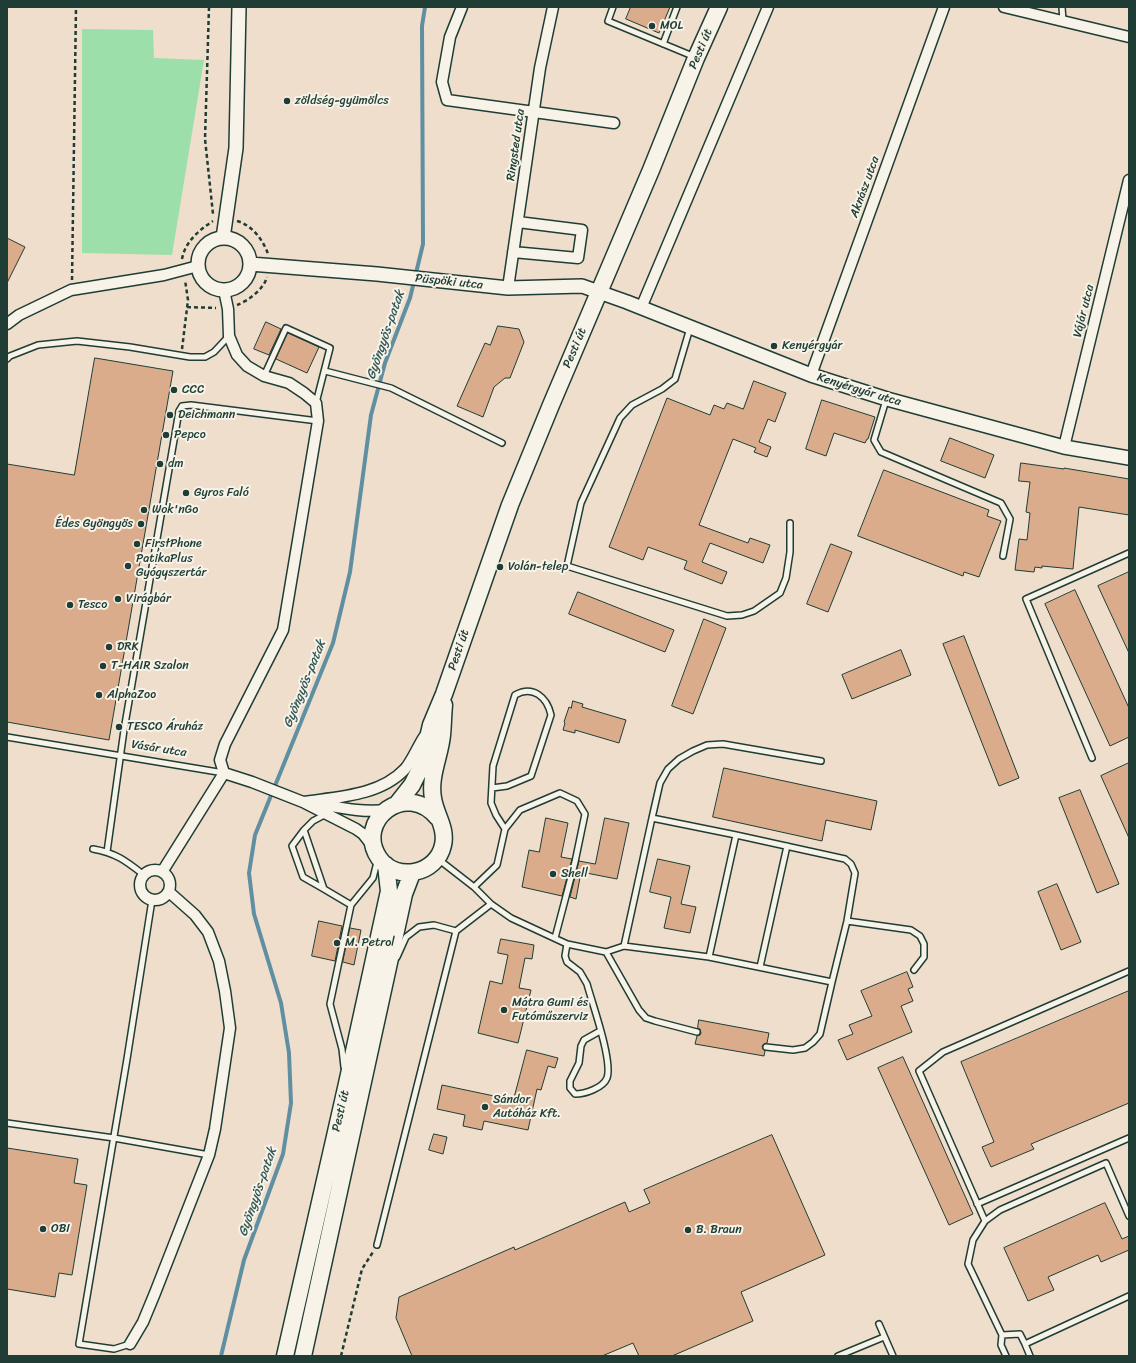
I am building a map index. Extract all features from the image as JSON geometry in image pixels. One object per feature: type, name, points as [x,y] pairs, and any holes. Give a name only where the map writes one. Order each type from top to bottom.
[{"type":"main road","name":"Pesti út","points":[[285,1356],[389,891],[380,857],[373,841],[375,826],[378,820],[412,786],[420,767],[431,725],[444,694],[510,505],[651,170],[696,58],[719,7]]},
{"type":"main road","name":"Pesti út","points":[[437,858],[443,846],[444,838],[442,824],[438,818],[433,800],[432,782],[442,736],[444,694]]},
{"type":"main road","points":[[391,807],[409,802],[422,805],[428,808],[438,818]]},
{"type":"main road","points":[[380,857],[398,872],[412,873],[426,868],[437,858]]},
{"type":"main road","name":"Pesti út","points":[[303,1356],[404,894],[412,873]]},
{"type":"street","points":[[223,238],[236,148],[239,7]]},
{"type":"street","points":[[462,7],[450,38],[442,82],[447,100],[614,123]]},
{"type":"street","name":"Ringsted utca","points":[[508,288],[540,68],[553,7]]},
{"type":"street","points":[[641,308],[768,7]]},
{"type":"street","name":"Aknász utca","points":[[811,375],[944,7]]},
{"type":"street","points":[[1004,7],[1129,36]]},
{"type":"street","name":"Vájár utca","points":[[1064,447],[1129,180]]},
{"type":"street","points":[[514,252],[578,258],[582,230],[518,222]]},
{"type":"street","points":[[223,238],[240,243],[249,257],[250,264],[246,278],[242,283],[234,288],[224,290],[217,289],[208,284],[199,272],[198,266],[199,255],[203,248],[213,240],[223,238]]},
{"type":"street","name":"Püspöki utca","points":[[250,264],[396,276],[508,288],[582,286],[599,292]]},
{"type":"street","points":[[7,324],[19,315],[71,290],[164,275],[198,266]]},
{"type":"street","points":[[162,872],[224,773],[220,760],[225,744],[283,630],[318,421],[316,403],[304,393],[290,383],[264,376],[247,366],[237,355],[229,336],[228,309],[224,290]]},
{"type":"street","name":"Kenyérgyár utca","points":[[599,292],[811,375],[887,399],[1064,447],[1129,458]]},
{"type":"street","points":[[299,800],[368,791],[388,782],[405,769],[431,725]]},
{"type":"street","name":"Vásár utca","points":[[224,773],[299,800],[356,829],[363,834],[380,857]]},
{"type":"street","name":"Vásár utca","points":[[299,800],[359,811],[373,812],[391,807]]},
{"type":"street","points":[[155,870],[162,872],[166,874],[170,881],[169,892],[163,898],[152,900],[143,894],[141,889],[142,879],[147,872],[155,870]]},
{"type":"street","points":[[130,1344],[143,1322],[152,1301],[209,1155],[215,1129],[230,1028],[219,961],[208,932],[195,915],[169,892]]},
{"type":"lane","points":[[613,7],[608,22],[696,58]]},
{"type":"lane","points":[[663,44],[677,7]]},
{"type":"lane","points":[[1062,7],[1063,21]]},
{"type":"lane","points":[[264,376],[286,328],[330,348],[316,403]]},
{"type":"lane","points":[[690,328],[675,379],[662,389],[632,405],[620,418],[581,503],[567,566],[727,616],[742,615],[754,611],[780,593],[786,578],[790,552],[790,523]]},
{"type":"lane","points":[[7,359],[10,356],[38,345],[77,341],[130,347],[181,355],[190,358],[205,357],[214,352],[229,336]]},
{"type":"lane","points":[[325,371],[391,388],[502,443]]},
{"type":"lane","points":[[887,399],[874,440],[881,452],[1001,503],[1010,519],[1002,556]]},
{"type":"lane","points":[[107,852],[124,730],[179,411],[182,406],[191,405],[318,421]]},
{"type":"lane","points":[[1092,758],[1026,599],[1129,553]]},
{"type":"lane","points":[[492,788],[507,786],[531,776],[551,715],[549,707],[545,701],[534,692],[521,692],[515,696],[493,766],[491,803],[496,815],[505,829]]},
{"type":"lane","name":"Vásár utca","points":[[7,737],[224,773]]},
{"type":"lane","points":[[624,946],[660,783],[668,769],[679,759],[707,745],[723,744],[820,761]]},
{"type":"lane","points":[[474,887],[497,865],[505,829],[520,810],[560,793],[577,800],[585,814],[575,862],[555,938]]},
{"type":"lane","points":[[326,814],[313,821],[292,846],[303,877],[351,905]]},
{"type":"lane","points":[[652,818],[845,859],[851,864],[855,873],[847,921],[820,1034],[805,1048],[793,1050],[766,1047]]},
{"type":"lane","points":[[304,830],[324,889]]},
{"type":"lane","points":[[709,957],[736,835]]},
{"type":"lane","points":[[760,967],[787,846]]},
{"type":"lane","points":[[93,849],[107,852],[126,860],[144,875]]},
{"type":"lane","points":[[346,1088],[342,1049],[330,1004],[351,905],[373,878],[380,857]]},
{"type":"lane","points":[[437,858],[474,887],[491,904],[511,918],[567,944],[606,952],[624,946],[709,957],[832,982]]},
{"type":"lane","points":[[130,1344],[114,1349],[79,1344],[152,900]]},
{"type":"lane","points":[[377,1245],[456,931],[491,904]]},
{"type":"lane","points":[[847,921],[911,930],[920,936],[924,944],[924,956],[914,970]]},
{"type":"lane","points":[[383,991],[406,937],[419,927],[434,925],[456,931]]},
{"type":"lane","points":[[567,944],[565,956],[567,962],[583,977],[586,984],[606,1051],[609,1070],[607,1080],[601,1086],[582,1094],[575,1094],[570,1088],[570,1081],[579,1063],[581,1046],[584,1040],[600,1031]]},
{"type":"lane","points":[[606,952],[639,1010],[646,1018],[697,1032]]},
{"type":"lane","points":[[985,1221],[919,1071],[943,1052],[1129,970]]},
{"type":"lane","points":[[7,1123],[114,1138],[209,1155]]},
{"type":"lane","points":[[977,1204],[1129,1138]]},
{"type":"lane","points":[[1006,1356],[1001,1345],[1002,1335],[968,1264],[973,1240],[985,1221],[1000,1210],[1106,1163],[1129,1216]]},
{"type":"lane","points":[[1025,1344],[1129,1296]]},
{"type":"lane","points":[[878,1324],[893,1356]]},
{"type":"lane","points":[[1002,1335],[1020,1334],[1030,1356]]},
{"type":"lane","points":[[838,1356],[884,1337]]},
{"type":"path","points":[[71,290],[76,7]]},
{"type":"path","points":[[181,355],[188,300],[182,257],[190,239],[214,220],[205,139],[209,7]]},
{"type":"path","points":[[341,1356],[362,1269],[377,1245]]},
{"type":"green space","points":[[82,29],[153,30],[154,58],[204,60],[172,255],[82,253]]},
{"type":"building","name":"MOL","points":[[631,7],[670,7],[659,33],[626,19]]},
{"type":"building","points":[[7,238],[25,247],[7,283]]},
{"type":"building","points":[[266,322],[281,329],[269,355],[254,349]]},
{"type":"building","points":[[498,326],[519,329],[524,342],[510,378],[505,378],[494,387],[483,417],[457,406],[485,343],[490,345]]},
{"type":"building","points":[[288,333],[319,347],[307,373],[276,359]]},
{"type":"building","name":"Tesco","points":[[95,358],[173,371],[109,740],[7,722],[7,464],[74,475]]},
{"type":"building","points":[[754,381],[786,393],[775,422],[768,419],[759,442],[771,447],[767,457],[754,452],[756,448],[733,439],[699,525],[748,543],[750,538],[770,545],[763,563],[710,543],[702,562],[727,572],[722,584],[684,569],[687,561],[648,547],[643,560],[609,547],[667,398],[710,415],[714,405],[724,409],[727,403],[743,409]]},
{"type":"building","points":[[822,400],[875,417],[868,439],[865,443],[834,433],[826,456],[806,449]]},
{"type":"building","points":[[950,438],[994,455],[985,478],[941,461]]},
{"type":"building","points":[[1021,463],[1064,468],[1129,479],[1129,515],[1079,507],[1073,569],[1042,566],[1042,568],[1035,567],[1034,572],[1015,570],[1019,539],[1027,540],[1030,513],[1026,512],[1030,482],[1019,481]]},
{"type":"building","points":[[884,470],[989,510],[987,516],[1001,521],[979,577],[964,572],[963,576],[858,536]]},
{"type":"building","points":[[831,544],[852,552],[828,612],[807,604]]},
{"type":"building","points":[[1129,572],[1129,653],[1098,586]]},
{"type":"building","points":[[1075,590],[1129,708],[1129,737],[1110,746],[1045,604]]},
{"type":"building","points":[[578,592],[674,630],[665,652],[569,614]]},
{"type":"building","points":[[704,619],[726,628],[693,714],[672,706]]},
{"type":"building","points":[[964,636],[1019,778],[999,786],[943,644]]},
{"type":"building","points":[[901,650],[911,675],[852,699],[842,675]]},
{"type":"building","points":[[573,701],[583,704],[582,707],[626,720],[619,743],[575,730],[575,733],[563,730],[569,707],[571,708]]},
{"type":"building","points":[[1129,763],[1129,838],[1101,776]]},
{"type":"building","points":[[724,768],[877,801],[871,830],[826,820],[822,841],[713,817]]},
{"type":"building","points":[[1080,790],[1119,884],[1097,893],[1059,798]]},
{"type":"building","name":"Shell","points":[[546,818],[568,823],[561,857],[572,859],[562,896],[522,887],[529,850],[539,852]]},
{"type":"building","points":[[605,818],[629,823],[617,879],[581,872],[576,899],[570,897],[579,861],[595,864]]},
{"type":"building","points":[[658,859],[690,866],[681,904],[696,907],[690,933],[664,928],[671,897],[650,892]]},
{"type":"building","points":[[1057,884],[1081,942],[1061,950],[1038,892]]},
{"type":"building","points":[[319,921],[342,926],[335,961],[312,956]]},
{"type":"building","points":[[350,928],[361,930],[354,965],[343,962]]},
{"type":"building","points":[[501,939],[534,945],[532,959],[525,958],[519,988],[531,990],[518,1043],[478,1033],[490,981],[502,984],[508,955],[498,953]]},
{"type":"building","points":[[907,972],[913,987],[908,989],[913,1001],[901,1006],[912,1032],[847,1060],[838,1040],[853,1034],[849,1025],[872,1016],[861,991]]},
{"type":"building","points":[[1129,991],[1129,1103],[1031,1144],[1034,1149],[991,1167],[982,1147],[994,1142],[961,1062]]},
{"type":"building","points":[[699,1020],[769,1033],[767,1043],[762,1046],[765,1051],[764,1056],[695,1044],[697,1036],[701,1033],[700,1029],[698,1028]]},
{"type":"building","name":"Sándor Autóház Kft.","points":[[527,1050],[558,1058],[555,1068],[548,1066],[541,1090],[537,1089],[528,1130],[484,1121],[482,1130],[463,1126],[465,1115],[437,1109],[442,1085],[513,1100]]},
{"type":"building","points":[[903,1057],[973,1214],[949,1225],[878,1068]]},
{"type":"building","points":[[434,1134],[447,1137],[443,1154],[429,1150]]},
{"type":"building","name":"B. Braun","points":[[772,1135],[825,1255],[741,1292],[753,1321],[672,1356],[639,1356],[633,1343],[602,1356],[412,1356],[396,1318],[399,1297],[514,1247],[515,1250],[625,1202],[629,1212],[650,1203],[644,1190]]},
{"type":"building","name":"OBI","points":[[7,1148],[78,1159],[74,1183],[87,1185],[72,1275],[59,1273],[55,1297],[7,1289]]},
{"type":"building","points":[[1105,1203],[1122,1239],[1129,1236],[1129,1250],[1101,1262],[1098,1255],[1048,1277],[1054,1290],[1028,1301],[1004,1248]]},
{"type":"waterway","name":"Gyöngyös-patak","points":[[221,1356],[244,1260],[283,1154],[291,1103],[289,1053],[281,1003],[254,914],[249,873],[255,835],[333,643],[350,572],[371,415],[385,363],[410,298],[423,244],[422,26],[425,7]]},
{"type":"place","name":"MOL","points":[[652,26]]},
{"type":"place","name":"zöldség-gyümölcs","points":[[287,101]]},
{"type":"place","name":"Kenyérgyár","points":[[774,346]]},
{"type":"place","name":"CCC","points":[[174,390]]},
{"type":"place","name":"Deichmann","points":[[170,415]]},
{"type":"place","name":"Pepco","points":[[166,435]]},
{"type":"place","name":"dm","points":[[160,464]]},
{"type":"place","name":"Gyros Faló","points":[[186,493]]},
{"type":"place","name":"Wok'nGo","points":[[144,510]]},
{"type":"place","name":"Édes Gyöngyös","points":[[141,524]]},
{"type":"place","name":"FirstPhone","points":[[137,544]]},
{"type":"place","name":"PatikaPlus Gyógyszertár","points":[[128,566]]},
{"type":"place","name":"Volán-telep","points":[[500,567]]},
{"type":"place","name":"Virágbár","points":[[118,599]]},
{"type":"place","name":"Tesco","points":[[70,605]]},
{"type":"place","name":"DRK","points":[[109,647]]},
{"type":"place","name":"T-HAIR Szalon","points":[[103,666]]},
{"type":"place","name":"AlphaZoo","points":[[99,695]]},
{"type":"place","name":"TESCO Áruház","points":[[119,727]]},
{"type":"place","name":"Shell","points":[[553,874]]},
{"type":"place","name":"M. Petrol","points":[[337,943]]},
{"type":"place","name":"Mátra Gumi és Futóműszerviz","points":[[504,1010]]},
{"type":"place","name":"Sándor Autóház Kft.","points":[[485,1107]]},
{"type":"place","name":"OBI","points":[[43,1229]]},
{"type":"place","name":"B. Braun","points":[[688,1230]]}]
